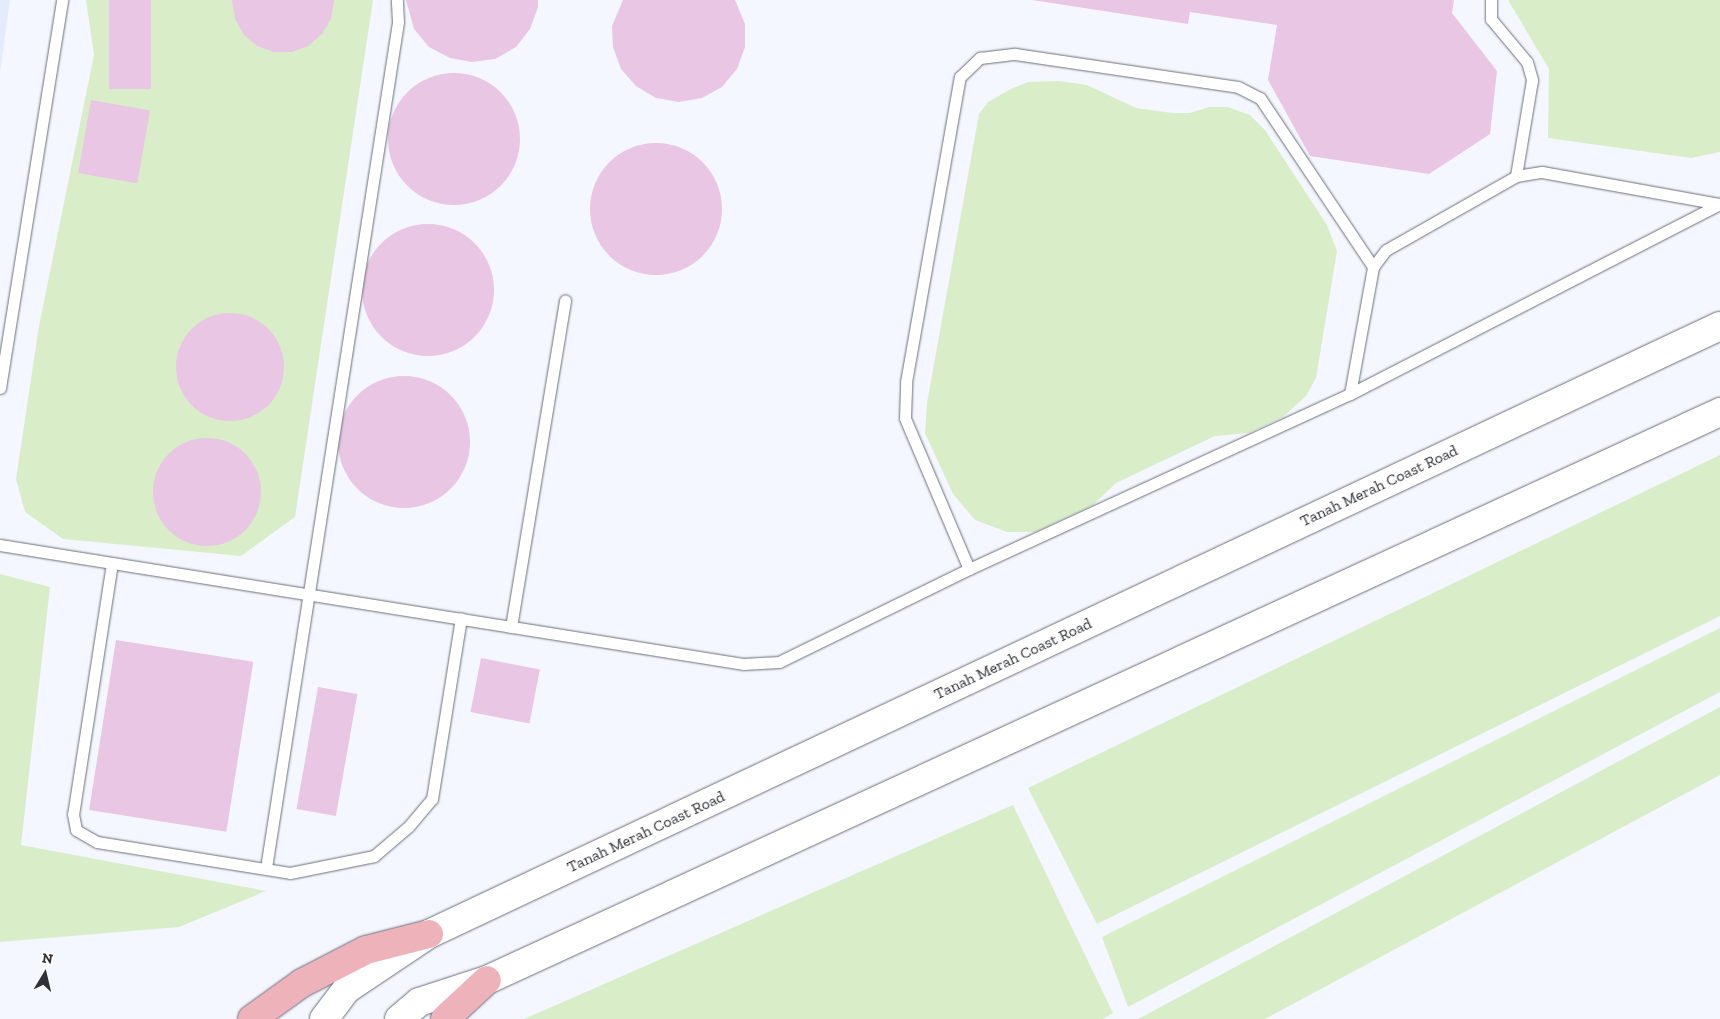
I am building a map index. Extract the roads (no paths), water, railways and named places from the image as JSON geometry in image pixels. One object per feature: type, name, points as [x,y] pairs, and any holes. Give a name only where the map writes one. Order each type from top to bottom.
[{"type":"main road","points":[[252,1019],[302,983],[366,950],[429,934]]},
{"type":"main road","points":[[445,1019],[487,980]]},
{"type":"street","name":"Tanah Merah Coast Road","points":[[324,1019],[347,989],[429,934],[1720,326]]},
{"type":"street","points":[[398,1019],[419,1002],[487,980],[1720,412]]},
{"type":"lane","points":[[0,388],[62,0]]},
{"type":"lane","points":[[266,868],[398,22],[397,0]]},
{"type":"lane","points":[[1491,0],[1491,19],[1527,62],[1532,80],[1516,176]]},
{"type":"lane","points":[[969,569],[905,418],[906,382],[960,77],[980,58],[1015,54],[1238,87],[1260,98],[1374,268]]},
{"type":"lane","points":[[1350,394],[1374,268],[1386,250],[1404,237],[1516,176],[1542,172],[1720,204]]},
{"type":"lane","points":[[0,545],[743,664],[779,662],[969,569],[1350,394],[1720,204]]},
{"type":"lane","points":[[511,627],[565,300]]},
{"type":"lane","points":[[112,563],[73,814],[76,830],[97,842],[290,873],[374,856],[409,826],[432,799],[460,618]]}]
